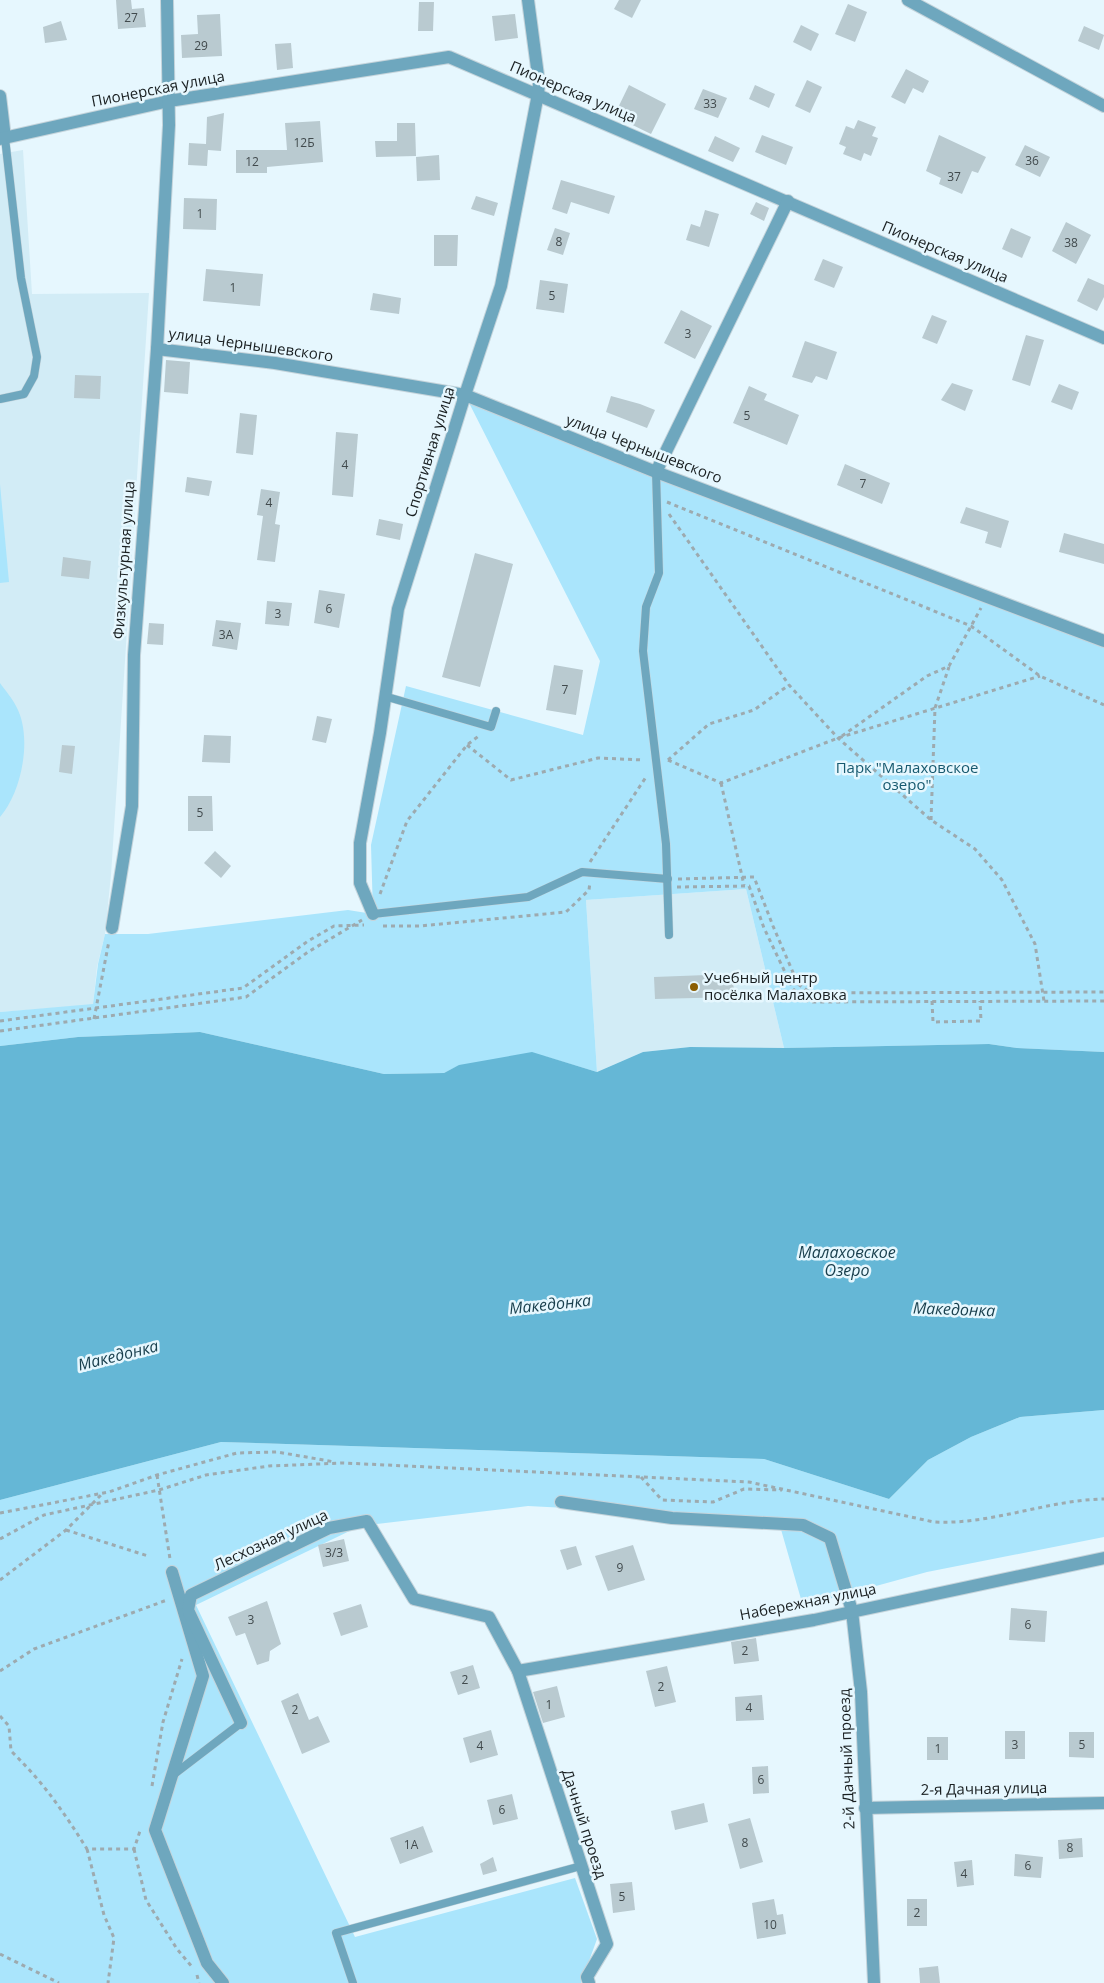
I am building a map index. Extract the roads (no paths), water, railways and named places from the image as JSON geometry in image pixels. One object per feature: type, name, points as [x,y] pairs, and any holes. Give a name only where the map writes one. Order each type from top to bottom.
[{"type":"street","name":"Физкультурная улица","points":[[112,928],[132,806],[134,655],[157,349],[169,101],[167,0]]},
{"type":"street","name":"Спортивная улица","points":[[372,920],[360,883],[360,842],[380,733],[398,608],[465,395],[502,286],[539,83],[528,0]]},
{"type":"street","points":[[908,0],[1104,106]]},
{"type":"street","name":"Пионерская улица","points":[[2,138],[169,101],[449,57],[1104,338]]},
{"type":"street","points":[[0,96],[2,138]]},
{"type":"street","points":[[656,472],[788,201]]},
{"type":"street","name":"улица Чернышевского","points":[[157,349],[274,363],[465,395],[656,472],[1104,641]]},
{"type":"street","name":"2-й Дачный проезд","points":[[561,1502],[672,1518],[803,1525],[830,1538],[852,1611],[861,1692],[874,1983]]},
{"type":"street","name":"Лесхозная улица","points":[[241,1723],[188,1610],[191,1595],[329,1528],[367,1521],[414,1599],[489,1617],[518,1671]]},
{"type":"street","name":"Набережная улица","points":[[518,1671],[814,1620],[1104,1558]]},
{"type":"street","points":[[172,1572],[203,1676],[155,1830],[207,1964],[223,1983]]},
{"type":"street","name":"Дачный проезд","points":[[518,1671],[606,1944],[588,1977],[589,1983]]},
{"type":"street","name":"2-я Дачная улица","points":[[865,1808],[1104,1803]]},
{"type":"lane","points":[[0,399],[24,394],[34,376],[37,357],[21,278],[2,138]]},
{"type":"lane","points":[[656,472],[659,573],[646,608],[643,651],[657,760],[668,884],[669,935]]},
{"type":"lane","points":[[384,696],[490,727],[496,711]]},
{"type":"lane","points":[[372,920],[528,897],[582,872],[668,884]]},
{"type":"lane","points":[[170,1778],[241,1723]]},
{"type":"lane","points":[[353,1983],[336,1933],[581,1866]]},
{"type":"water","name":"Малаховское Озеро","points":[[200,1032],[384,1074],[444,1073],[459,1065],[532,1052],[597,1072],[643,1052],[690,1047],[784,1048],[989,1044],[1017,1048],[1104,1052],[1104,1410],[1020,1417],[971,1437],[928,1460],[889,1499],[764,1459],[221,1442],[0,1500],[0,1046],[78,1037]]},
{"type":"place","name":"Учебный центр посёлка Малаховка","points":[[694,987]]},
{"type":"park label","name":"Парк \"Малаховское озеро\"","points":[[907,776]]},
{"type":"water label","name":"Македонка","points":[[550,1304]]},
{"type":"water label","name":"Македонка","points":[[954,1309]]},
{"type":"water label","name":"Македонка","points":[[118,1355]]}]
